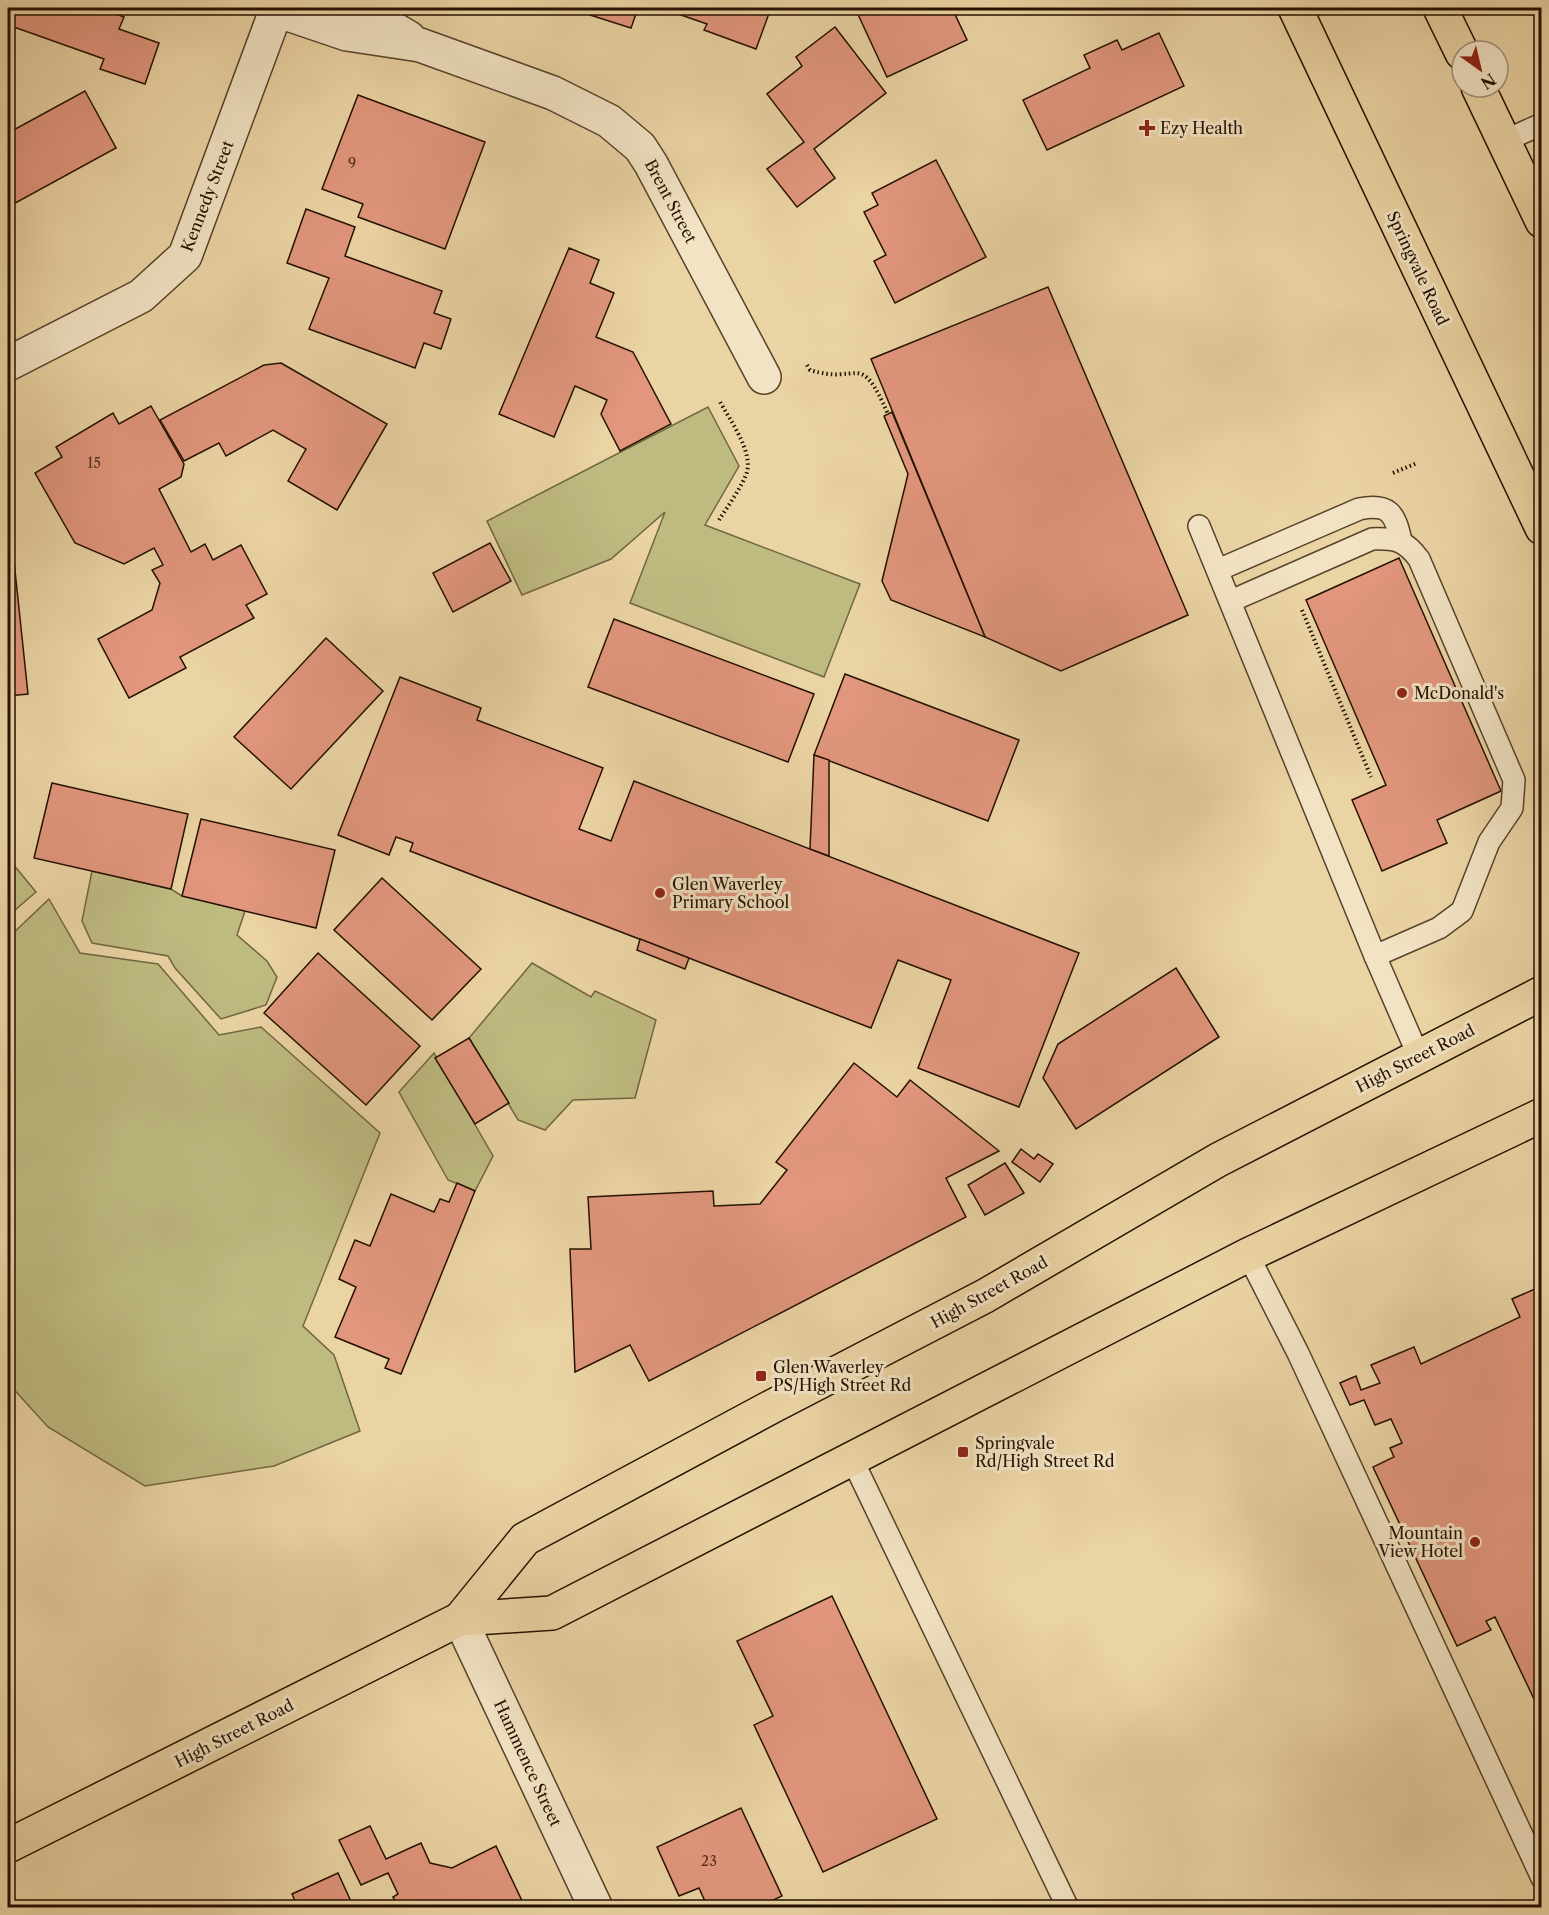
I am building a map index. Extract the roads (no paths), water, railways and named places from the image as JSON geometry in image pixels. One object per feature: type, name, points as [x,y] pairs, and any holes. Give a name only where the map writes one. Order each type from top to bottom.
[{"type":"main road","name":"Springvale Road","points":[[1295,8],[1542,528]]},
{"type":"main road","points":[[1440,8],[1455,39]]},
{"type":"main road","points":[[1484,99],[1542,220]]},
{"type":"main road","name":"High Street Road","points":[[460,1619],[525,1539],[985,1296],[1218,1160],[1542,993]]},
{"type":"main road","name":"High Street Road","points":[[8,1846],[460,1619],[552,1613],[1248,1255],[1542,1115]]},
{"type":"street","name":"Brent Street","points":[[359,8],[420,45]]},
{"type":"street","name":"Brent Street","points":[[276,9],[347,34],[420,45],[553,93],[609,121],[640,147],[764,377]]},
{"type":"street","name":"Kennedy Street","points":[[8,364],[141,296],[185,256],[276,9]]},
{"type":"street","name":"Hammence Street","points":[[460,1619],[596,1908]]},
{"type":"lane","points":[[1504,141],[1542,124]]},
{"type":"lane","points":[[1218,570],[1369,507],[1377,506],[1390,512],[1398,524],[1401,541]]},
{"type":"lane","points":[[1199,526],[1375,956],[1419,1057]]},
{"type":"lane","points":[[1231,601],[1372,539],[1401,541],[1409,545],[1419,559],[1514,780],[1514,799],[1507,818],[1489,842],[1462,911],[1439,928],[1375,956]]},
{"type":"lane","points":[[1248,1255],[1298,1353],[1542,1878]]},
{"type":"lane","points":[[852,1459],[1068,1908]]},
{"type":"place","name":"Ezy Health","points":[[1147,128]]},
{"type":"place","name":"McDonald's","points":[[1402,693]]},
{"type":"place","name":"Glen Waverley Primary School","points":[[660,893]]},
{"type":"place","name":"Glen Waverley PS/High Street Rd","points":[[761,1376]]},
{"type":"place","name":"Springvale Rd/High Street Rd","points":[[963,1452]]},
{"type":"place","name":"Mountain View Hotel","points":[[1475,1542]]}]
